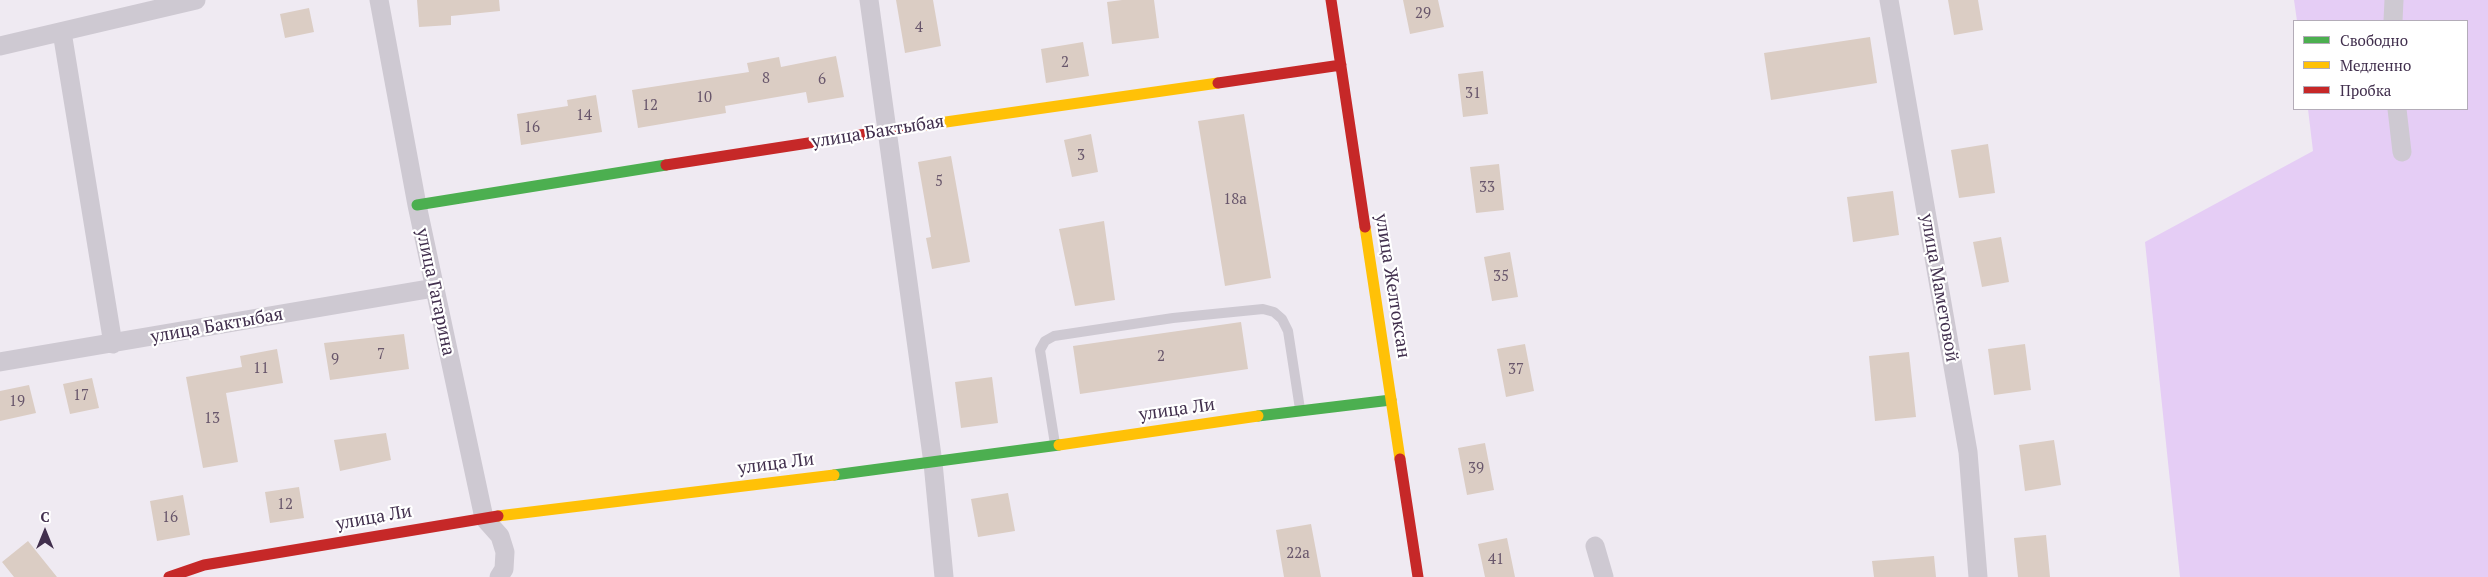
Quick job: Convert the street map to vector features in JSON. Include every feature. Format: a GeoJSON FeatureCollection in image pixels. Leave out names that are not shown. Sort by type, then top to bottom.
{"type":"FeatureCollection","features":[{"type":"Feature","properties":{"kind":"street"},"geometry":{"type":"LineString","coordinates":[[0,46],[196,0]]}},
{"type":"Feature","properties":{"kind":"street","name":"улица Гагарина"},"geometry":{"type":"LineString","coordinates":[[379,0],[417,205],[484,518],[500,536],[504,552],[504,569],[499,577]]}},
{"type":"Feature","properties":{"kind":"street"},"geometry":{"type":"LineString","coordinates":[[869,0],[933,463],[944,577]]}},
{"type":"Feature","properties":{"kind":"street","name":"улица Желтоксан"},"geometry":{"type":"LineString","coordinates":[[1331,0],[1418,577]]}},
{"type":"Feature","properties":{"kind":"street","name":"улица Маметовой"},"geometry":{"type":"LineString","coordinates":[[1889,0],[1968,452],[1978,577]]}},
{"type":"Feature","properties":{"kind":"street"},"geometry":{"type":"LineString","coordinates":[[2393,20],[2394,0]]}},
{"type":"Feature","properties":{"kind":"street"},"geometry":{"type":"LineString","coordinates":[[62,32],[113,344]]}},
{"type":"Feature","properties":{"kind":"street","name":"улица Бактыбая"},"geometry":{"type":"LineString","coordinates":[[417,205],[887,130],[1341,65]]}},
{"type":"Feature","properties":{"kind":"street"},"geometry":{"type":"LineString","coordinates":[[2397,110],[2402,152]]}},
{"type":"Feature","properties":{"kind":"street","name":"улица Бактыбая"},"geometry":{"type":"LineString","coordinates":[[0,362],[434,288]]}},
{"type":"Feature","properties":{"kind":"street","name":"улица Ли"},"geometry":{"type":"LineString","coordinates":[[169,577],[204,565],[484,518],[933,463],[1300,410],[1391,400]]}},
{"type":"Feature","properties":{"kind":"street"},"geometry":{"type":"LineString","coordinates":[[1595,546],[1604,577]]}},
{"type":"Feature","properties":{"kind":"lane"},"geometry":{"type":"LineString","coordinates":[[1055,445],[1040,350],[1045,341],[1054,336],[1153,321],[1264,309],[1274,312],[1282,319],[1288,331],[1300,410]]}},
{"type":"Feature","properties":{"kind":"shaded area"},"geometry":{"type":"Polygon","coordinates":[[[2294,0],[2488,0],[2488,577],[2180,577],[2145,242],[2313,151],[2308,110],[2468,110],[2468,20],[2297,20],[2294,0]]]}},
{"type":"Feature","properties":{"kind":"building"},"geometry":{"type":"Polygon","coordinates":[[[417,0],[499,0],[500,11],[451,16],[451,25],[419,27],[417,0]]]}},
{"type":"Feature","properties":{"kind":"building"},"geometry":{"type":"Polygon","coordinates":[[[896,0],[933,0],[941,46],[905,53],[896,0]]]}},
{"type":"Feature","properties":{"kind":"building"},"geometry":{"type":"Polygon","coordinates":[[[1154,0],[1159,38],[1112,44],[1107,2],[1154,0]]]}},
{"type":"Feature","properties":{"kind":"building"},"geometry":{"type":"Polygon","coordinates":[[[1403,0],[1438,0],[1444,27],[1410,34],[1403,0]]]}},
{"type":"Feature","properties":{"kind":"building"},"geometry":{"type":"Polygon","coordinates":[[[1948,0],[1978,0],[1983,30],[1954,35],[1948,0]]]}},
{"type":"Feature","properties":{"kind":"building"},"geometry":{"type":"Polygon","coordinates":[[[309,8],[314,32],[285,38],[280,14],[309,8]]]}},
{"type":"Feature","properties":{"kind":"building"},"geometry":{"type":"Polygon","coordinates":[[[1870,37],[1877,83],[1771,100],[1764,53],[1870,37]]]}},
{"type":"Feature","properties":{"kind":"building"},"geometry":{"type":"Polygon","coordinates":[[[1083,42],[1089,76],[1046,83],[1041,49],[1083,42]]]}},
{"type":"Feature","properties":{"kind":"building"},"geometry":{"type":"Polygon","coordinates":[[[836,56],[844,97],[808,103],[806,92],[725,106],[726,113],[638,128],[632,90],[749,72],[747,63],[779,57],[781,67],[836,56]]]}},
{"type":"Feature","properties":{"kind":"building"},"geometry":{"type":"Polygon","coordinates":[[[1483,71],[1488,114],[1463,117],[1458,74],[1483,71]]]}},
{"type":"Feature","properties":{"kind":"building"},"geometry":{"type":"Polygon","coordinates":[[[596,95],[602,132],[521,145],[517,114],[568,106],[567,100],[596,95]]]}},
{"type":"Feature","properties":{"kind":"building"},"geometry":{"type":"Polygon","coordinates":[[[1244,114],[1271,278],[1225,286],[1198,121],[1244,114]]]}},
{"type":"Feature","properties":{"kind":"building"},"geometry":{"type":"Polygon","coordinates":[[[1091,134],[1098,172],[1072,177],[1064,140],[1091,134]]]}},
{"type":"Feature","properties":{"kind":"building"},"geometry":{"type":"Polygon","coordinates":[[[1988,144],[1995,193],[1959,198],[1951,150],[1988,144]]]}},
{"type":"Feature","properties":{"kind":"building"},"geometry":{"type":"Polygon","coordinates":[[[951,156],[970,262],[932,269],[926,238],[931,237],[918,162],[951,156]]]}},
{"type":"Feature","properties":{"kind":"building"},"geometry":{"type":"Polygon","coordinates":[[[1499,164],[1504,210],[1476,213],[1470,167],[1499,164]]]}},
{"type":"Feature","properties":{"kind":"building"},"geometry":{"type":"Polygon","coordinates":[[[1893,191],[1899,235],[1853,242],[1847,197],[1893,191]]]}},
{"type":"Feature","properties":{"kind":"building"},"geometry":{"type":"Polygon","coordinates":[[[1104,221],[1115,300],[1075,306],[1059,229],[1104,221]]]}},
{"type":"Feature","properties":{"kind":"building"},"geometry":{"type":"Polygon","coordinates":[[[2001,237],[2009,282],[1982,287],[1973,242],[2001,237]]]}},
{"type":"Feature","properties":{"kind":"building"},"geometry":{"type":"Polygon","coordinates":[[[1510,252],[1518,297],[1492,301],[1484,257],[1510,252]]]}},
{"type":"Feature","properties":{"kind":"building"},"geometry":{"type":"Polygon","coordinates":[[[1241,322],[1248,369],[1080,394],[1073,346],[1241,322]]]}},
{"type":"Feature","properties":{"kind":"building"},"geometry":{"type":"Polygon","coordinates":[[[404,334],[409,369],[330,380],[324,343],[404,334]]]}},
{"type":"Feature","properties":{"kind":"building"},"geometry":{"type":"Polygon","coordinates":[[[1525,344],[1534,391],[1506,397],[1497,349],[1525,344]]]}},
{"type":"Feature","properties":{"kind":"building"},"geometry":{"type":"Polygon","coordinates":[[[2025,344],[2031,390],[1994,395],[1988,349],[2025,344]]]}},
{"type":"Feature","properties":{"kind":"building"},"geometry":{"type":"Polygon","coordinates":[[[277,349],[283,383],[226,393],[238,462],[203,468],[186,377],[242,367],[240,356],[277,349]]]}},
{"type":"Feature","properties":{"kind":"building"},"geometry":{"type":"Polygon","coordinates":[[[1909,352],[1916,417],[1875,421],[1869,356],[1909,352]]]}},
{"type":"Feature","properties":{"kind":"building"},"geometry":{"type":"Polygon","coordinates":[[[992,377],[998,423],[961,428],[955,382],[992,377]]]}},
{"type":"Feature","properties":{"kind":"building"},"geometry":{"type":"Polygon","coordinates":[[[92,378],[99,408],[70,414],[63,384],[92,378]]]}},
{"type":"Feature","properties":{"kind":"building"},"geometry":{"type":"Polygon","coordinates":[[[29,385],[36,413],[0,421],[0,391],[29,385]]]}},
{"type":"Feature","properties":{"kind":"building"},"geometry":{"type":"Polygon","coordinates":[[[386,433],[391,460],[340,471],[334,440],[386,433]]]}},
{"type":"Feature","properties":{"kind":"building"},"geometry":{"type":"Polygon","coordinates":[[[2054,440],[2061,485],[2025,491],[2019,445],[2054,440]]]}},
{"type":"Feature","properties":{"kind":"building"},"geometry":{"type":"Polygon","coordinates":[[[1485,443],[1494,490],[1467,495],[1458,448],[1485,443]]]}},
{"type":"Feature","properties":{"kind":"building"},"geometry":{"type":"Polygon","coordinates":[[[299,487],[304,518],[270,523],[265,492],[299,487]]]}},
{"type":"Feature","properties":{"kind":"building"},"geometry":{"type":"Polygon","coordinates":[[[1008,493],[1015,531],[978,537],[971,499],[1008,493]]]}},
{"type":"Feature","properties":{"kind":"building"},"geometry":{"type":"Polygon","coordinates":[[[183,495],[190,535],[157,541],[150,501],[183,495]]]}},
{"type":"Feature","properties":{"kind":"building"},"geometry":{"type":"Polygon","coordinates":[[[1311,524],[1321,577],[1284,577],[1276,530],[1311,524]]]}},
{"type":"Feature","properties":{"kind":"building"},"geometry":{"type":"Polygon","coordinates":[[[2046,535],[2050,577],[2018,577],[2014,538],[2046,535]]]}},
{"type":"Feature","properties":{"kind":"building"},"geometry":{"type":"Polygon","coordinates":[[[1507,538],[1515,577],[1485,577],[1478,544],[1507,538]]]}},
{"type":"Feature","properties":{"kind":"building"},"geometry":{"type":"Polygon","coordinates":[[[28,541],[57,577],[14,577],[2,562],[28,541]]]}},
{"type":"Feature","properties":{"kind":"building"},"geometry":{"type":"Polygon","coordinates":[[[1934,556],[1936,577],[1874,577],[1872,561],[1934,556]]]}},
{"type":"Feature","properties":{"kind":"traffic: fast"},"geometry":{"type":"LineString","coordinates":[[417,205],[666,165]]}},
{"type":"Feature","properties":{"kind":"traffic: fast"},"geometry":{"type":"LineString","coordinates":[[1258,416],[1391,400]]}},
{"type":"Feature","properties":{"kind":"traffic: fast"},"geometry":{"type":"LineString","coordinates":[[834,475],[1059,445]]}},
{"type":"Feature","properties":{"kind":"traffic: slow"},"geometry":{"type":"LineString","coordinates":[[925,125],[1218,83]]}},
{"type":"Feature","properties":{"kind":"traffic: slow"},"geometry":{"type":"LineString","coordinates":[[1365,227],[1400,459]]}},
{"type":"Feature","properties":{"kind":"traffic: slow"},"geometry":{"type":"LineString","coordinates":[[1059,445],[1258,416]]}},
{"type":"Feature","properties":{"kind":"traffic: slow"},"geometry":{"type":"LineString","coordinates":[[498,516],[834,475]]}},
{"type":"Feature","properties":{"kind":"traffic: jam"},"geometry":{"type":"LineString","coordinates":[[1331,0],[1365,227]]}},
{"type":"Feature","properties":{"kind":"traffic: jam"},"geometry":{"type":"LineString","coordinates":[[1218,83],[1341,65]]}},
{"type":"Feature","properties":{"kind":"traffic: jam"},"geometry":{"type":"LineString","coordinates":[[666,165],[925,125]]}},
{"type":"Feature","properties":{"kind":"traffic: jam"},"geometry":{"type":"LineString","coordinates":[[1400,459],[1418,577]]}},
{"type":"Feature","properties":{"kind":"traffic: jam"},"geometry":{"type":"LineString","coordinates":[[169,577],[204,565],[498,516]]}}]}
